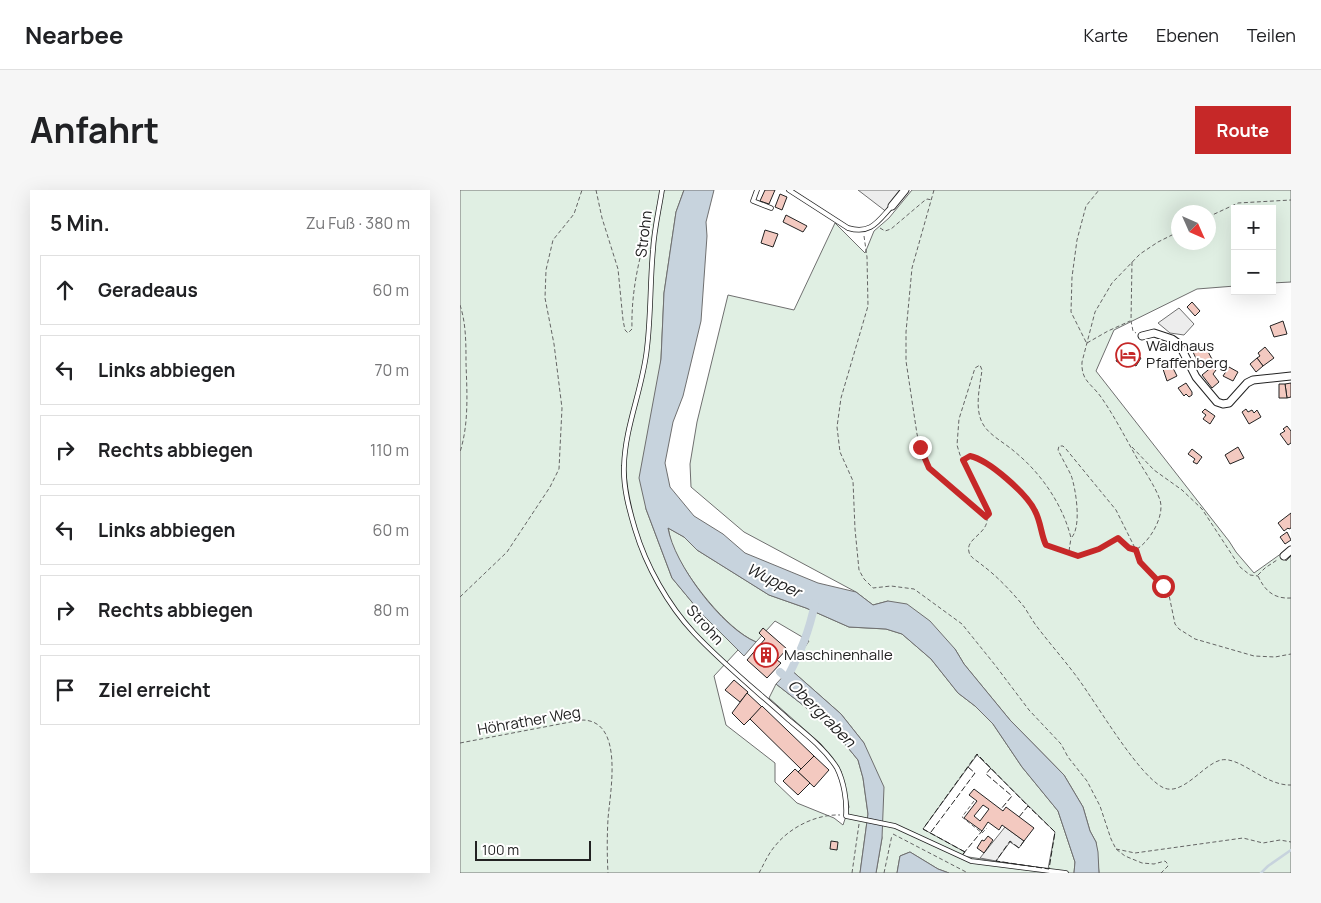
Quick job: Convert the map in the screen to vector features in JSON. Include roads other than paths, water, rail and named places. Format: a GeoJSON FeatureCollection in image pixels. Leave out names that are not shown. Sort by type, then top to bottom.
{"type":"FeatureCollection","features":[{"type":"Feature","properties":{"kind":"street"},"geometry":{"type":"LineString","coordinates":[[892,206],[905,190]]}},
{"type":"Feature","properties":{"kind":"street"},"geometry":{"type":"LineString","coordinates":[[1142,336],[1154,333],[1172,339],[1178,344],[1196,377],[1217,402],[1223,404],[1228,403],[1247,383],[1253,380],[1291,376]]}},
{"type":"Feature","properties":{"kind":"street"},"geometry":{"type":"LineString","coordinates":[[1284,556],[1291,550]]}},
{"type":"Feature","properties":{"kind":"lane","name":"Strohn"},"geometry":{"type":"LineString","coordinates":[[662,190],[653,244],[648,348],[624,457],[626,489],[635,530],[650,568],[689,627],[727,665],[810,738],[834,764],[842,783],[846,816],[895,826],[964,859],[1058,872]]}},
{"type":"Feature","properties":{"kind":"lane"},"geometry":{"type":"LineString","coordinates":[[757,190],[753,201],[771,208]]}},
{"type":"Feature","properties":{"kind":"lane"},"geometry":{"type":"LineString","coordinates":[[788,190],[848,228],[863,230],[874,225],[892,206]]}},
{"type":"Feature","properties":{"kind":"lane"},"geometry":{"type":"LineString","coordinates":[[1058,872],[1066,873]]}},
{"type":"Feature","properties":{"kind":"water","name":"Wupper"},"geometry":{"type":"Polygon","coordinates":[[[684,190],[714,190],[706,222],[707,236],[701,321],[683,396],[673,422],[665,463],[670,487],[694,516],[723,534],[745,553],[818,583],[856,592],[873,605],[888,601],[907,604],[930,621],[955,649],[964,664],[1010,720],[1064,775],[1083,807],[1090,831],[1096,842],[1099,873],[1074,873],[1075,862],[1058,811],[1022,767],[993,724],[975,706],[958,693],[931,659],[902,634],[886,629],[849,627],[806,608],[769,595],[697,550],[684,537],[668,528],[672,543],[680,559],[701,593],[729,623],[743,635],[756,642],[744,656],[701,613],[672,578],[646,509],[639,478],[661,359],[664,293],[676,212],[684,190]]]}},
{"type":"Feature","properties":{"kind":"water"},"geometry":{"type":"Polygon","coordinates":[[[790,669],[841,714],[864,743],[884,787],[882,838],[876,873],[860,873],[868,814],[863,778],[858,760],[831,727],[776,684],[790,669]]]}},
{"type":"Feature","properties":{"kind":"water"},"geometry":{"type":"Polygon","coordinates":[[[910,852],[938,869],[949,873],[897,873],[900,856],[910,852]]]}},
{"type":"Feature","properties":{"kind":"waterway"},"geometry":{"type":"LineString","coordinates":[[787,678],[804,641],[815,603]]}},
{"type":"Feature","properties":{"kind":"waterway","name":"Obergraben"},"geometry":{"type":"LineString","coordinates":[[780,672],[791,682]]}},
{"type":"Feature","properties":{"kind":"waterway"},"geometry":{"type":"LineString","coordinates":[[1261,873],[1291,850]]}},
{"type":"Feature","properties":{"kind":"place","name":"Waldhaus Pfaffenberg"},"geometry":{"type":"Point","coordinates":[1128,355]}},
{"type":"Feature","properties":{"kind":"place","name":"Maschinenhalle"},"geometry":{"type":"Point","coordinates":[766,655]}}]}
